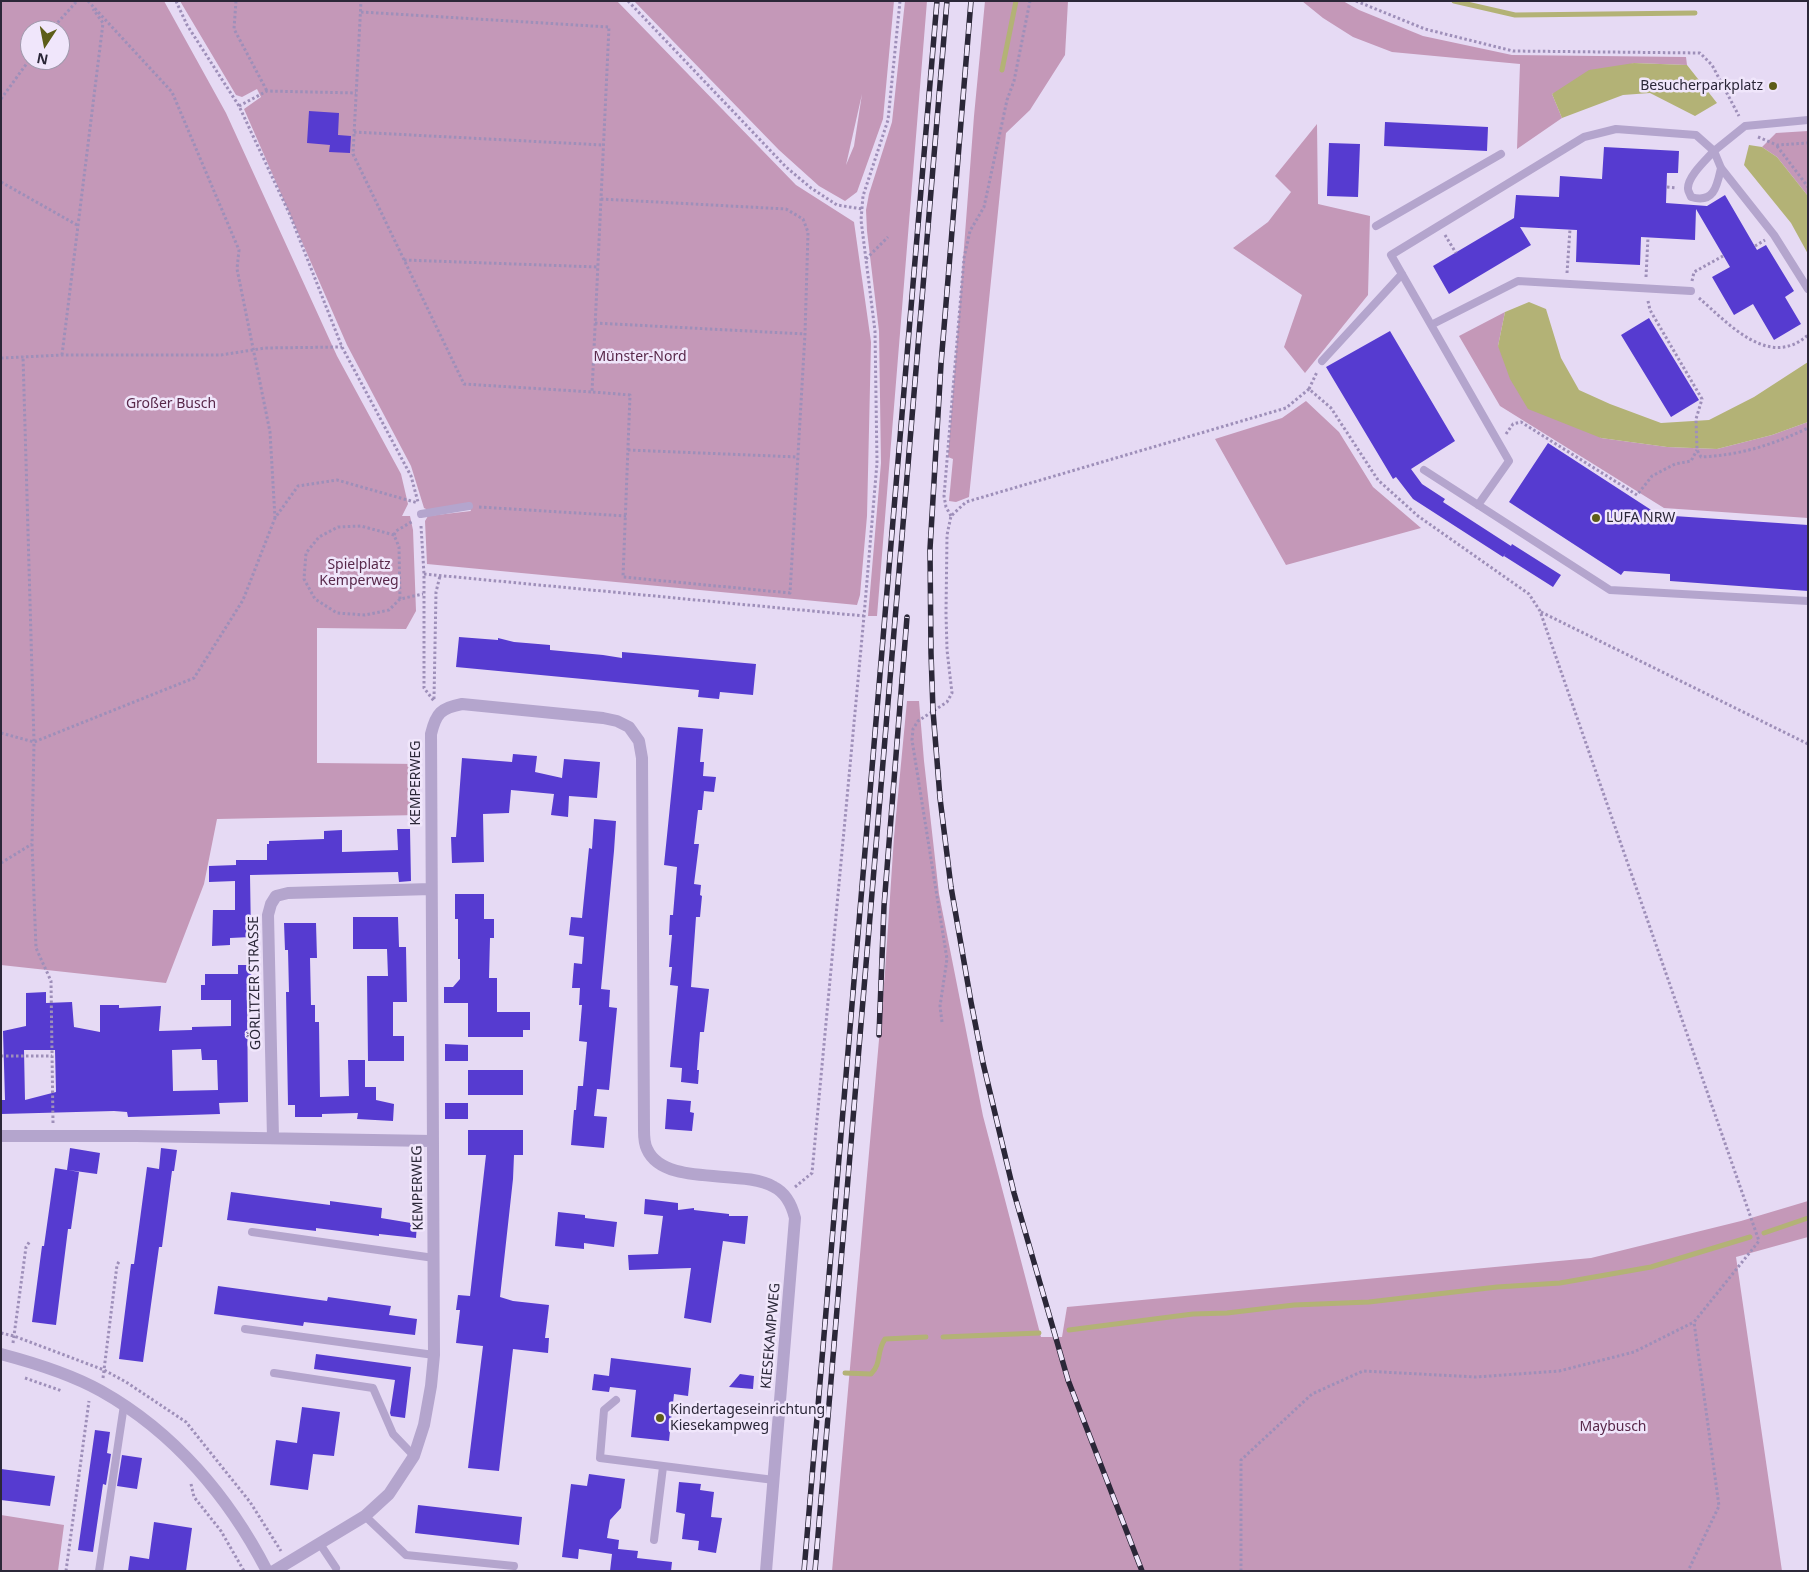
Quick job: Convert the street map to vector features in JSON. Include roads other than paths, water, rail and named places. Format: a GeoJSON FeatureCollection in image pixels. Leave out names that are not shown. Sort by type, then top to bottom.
{"type":"FeatureCollection","features":[{"type":"Feature","properties":{"kind":"street","name":"KEMPERWEG"},"geometry":{"type":"LineString","coordinates":[[274,1571],[365,1516],[389,1494],[414,1456],[424,1425],[434,1355],[432,734],[434,722],[440,712],[449,706],[462,704],[603,718],[629,727],[639,741],[642,758],[644,1120],[647,1149],[656,1161],[668,1169],[685,1173],[763,1182],[776,1187],[785,1196]]}},
{"type":"Feature","properties":{"kind":"street","name":"GÖRLITZER STRASSE"},"geometry":{"type":"LineString","coordinates":[[273,1138],[268,915],[271,904],[276,896],[288,893],[431,889]]}},
{"type":"Feature","properties":{"kind":"street"},"geometry":{"type":"LineString","coordinates":[[1,1136],[432,1141]]}},
{"type":"Feature","properties":{"kind":"street","name":"KIESEKAMPWEG"},"geometry":{"type":"LineString","coordinates":[[766,1571],[795,1218],[792,1206],[785,1196]]}},
{"type":"Feature","properties":{"kind":"street"},"geometry":{"type":"LineString","coordinates":[[6,1355],[44,1367],[96,1388],[124,1405],[160,1431],[206,1478],[238,1520],[267,1571]]}},
{"type":"Feature","properties":{"kind":"lane"},"geometry":{"type":"LineString","coordinates":[[1721,168],[1718,183],[1713,194],[1706,198],[1698,199],[1691,196],[1688,188],[1694,173],[1714,151],[1745,126],[1808,120]]}},
{"type":"Feature","properties":{"kind":"lane"},"geometry":{"type":"LineString","coordinates":[[1478,505],[1509,461],[1391,255],[1584,137],[1616,129],[1696,135],[1714,151],[1721,168],[1774,236],[1808,289]]}},
{"type":"Feature","properties":{"kind":"lane"},"geometry":{"type":"LineString","coordinates":[[1376,226],[1501,154]]}},
{"type":"Feature","properties":{"kind":"lane"},"geometry":{"type":"LineString","coordinates":[[1322,361],[1402,274]]}},
{"type":"Feature","properties":{"kind":"lane"},"geometry":{"type":"LineString","coordinates":[[1431,326],[1518,281],[1691,291]]}},
{"type":"Feature","properties":{"kind":"lane"},"geometry":{"type":"LineString","coordinates":[[1424,470],[1610,590],[1808,601]]}},
{"type":"Feature","properties":{"kind":"lane"},"geometry":{"type":"LineString","coordinates":[[421,514],[469,506]]}},
{"type":"Feature","properties":{"kind":"lane"},"geometry":{"type":"LineString","coordinates":[[252,1232],[434,1258]]}},
{"type":"Feature","properties":{"kind":"lane"},"geometry":{"type":"LineString","coordinates":[[245,1330],[434,1355]]}},
{"type":"Feature","properties":{"kind":"lane"},"geometry":{"type":"LineString","coordinates":[[274,1373],[373,1388],[393,1434],[414,1456]]}},
{"type":"Feature","properties":{"kind":"lane"},"geometry":{"type":"LineString","coordinates":[[616,1400],[604,1410],[600,1458],[774,1480]]}},
{"type":"Feature","properties":{"kind":"lane"},"geometry":{"type":"LineString","coordinates":[[99,1571],[124,1405]]}},
{"type":"Feature","properties":{"kind":"lane"},"geometry":{"type":"LineString","coordinates":[[654,1540],[663,1467]]}},
{"type":"Feature","properties":{"kind":"lane"},"geometry":{"type":"LineString","coordinates":[[365,1516],[406,1555],[514,1566]]}},
{"type":"Feature","properties":{"kind":"lane"},"geometry":{"type":"LineString","coordinates":[[320,1544],[336,1568]]}},
{"type":"Feature","properties":{"kind":"waterway"},"geometry":{"type":"LineString","coordinates":[[1002,70],[1016,1]]}},
{"type":"Feature","properties":{"kind":"waterway"},"geometry":{"type":"LineString","coordinates":[[1454,1],[1515,15],[1695,13]]}},
{"type":"Feature","properties":{"kind":"waterway"},"geometry":{"type":"LineString","coordinates":[[1764,1233],[1808,1218]]}},
{"type":"Feature","properties":{"kind":"waterway"},"geometry":{"type":"LineString","coordinates":[[1069,1330],[1193,1314],[1227,1313],[1294,1305],[1369,1302],[1497,1287],[1560,1283],[1651,1267],[1750,1237]]}},
{"type":"Feature","properties":{"kind":"waterway"},"geometry":{"type":"LineString","coordinates":[[943,1337],[1039,1333]]}},
{"type":"Feature","properties":{"kind":"waterway"},"geometry":{"type":"LineString","coordinates":[[845,1373],[871,1374],[877,1366],[885,1339],[926,1337]]}},
{"type":"Feature","properties":{"kind":"railway"},"geometry":{"type":"LineString","coordinates":[[804,1571],[937,1]]}},
{"type":"Feature","properties":{"kind":"railway"},"geometry":{"type":"LineString","coordinates":[[815,1571],[947,1]]}},
{"type":"Feature","properties":{"kind":"railway"},"geometry":{"type":"LineString","coordinates":[[971,1],[941,364],[930,549],[933,711],[940,798],[951,887],[971,1002],[983,1063],[1014,1193],[1068,1380],[1142,1571]]}},
{"type":"Feature","properties":{"kind":"railway"},"geometry":{"type":"LineString","coordinates":[[879,1035],[884,906],[907,617]]}},
{"type":"Feature","properties":{"kind":"place","name":"Besucherparkplatz"},"geometry":{"type":"Point","coordinates":[1773,86]}},
{"type":"Feature","properties":{"kind":"place","name":"LUFA NRW"},"geometry":{"type":"Point","coordinates":[1596,518]}},
{"type":"Feature","properties":{"kind":"place","name":"Kindertageseinrichtung Kiesekampweg"},"geometry":{"type":"Point","coordinates":[660,1418]}},
{"type":"Feature","properties":{"kind":"park label","name":"Münster-Nord"},"geometry":{"type":"Point","coordinates":[640,357]}},
{"type":"Feature","properties":{"kind":"park label","name":"Großer Busch"},"geometry":{"type":"Point","coordinates":[171,404]}},
{"type":"Feature","properties":{"kind":"park label","name":"Spielplatz Kemperweg"},"geometry":{"type":"Point","coordinates":[359,574]}},
{"type":"Feature","properties":{"kind":"park label","name":"Maybusch"},"geometry":{"type":"Point","coordinates":[1613,1427]}}]}
